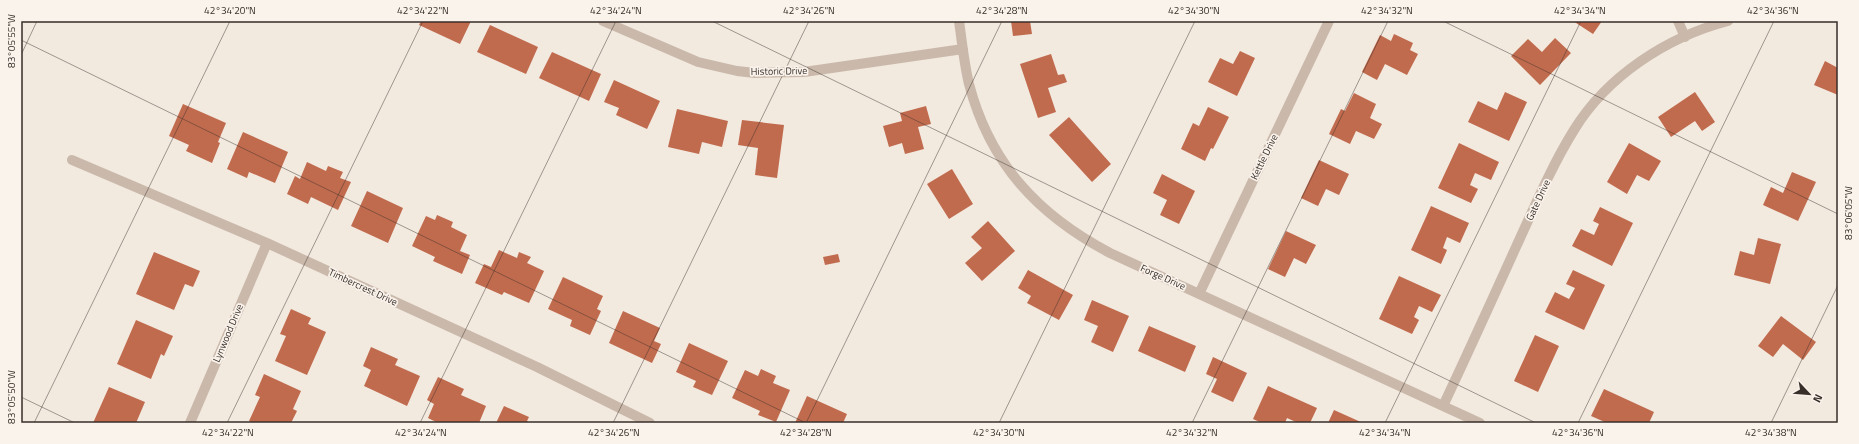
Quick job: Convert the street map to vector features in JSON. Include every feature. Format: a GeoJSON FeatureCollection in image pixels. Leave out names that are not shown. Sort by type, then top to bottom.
{"type":"FeatureCollection","features":[{"type":"Feature","properties":{"kind":"street","name":"Historic Drive"},"geometry":{"type":"LineString","coordinates":[[603,21],[698,62],[737,71],[755,73],[804,72],[963,49]]}},
{"type":"Feature","properties":{"kind":"street","name":"Forge Drive"},"geometry":{"type":"LineString","coordinates":[[959,21],[969,83],[977,108],[988,134],[1003,161],[1030,196],[1046,211],[1088,242],[1480,423]]}},
{"type":"Feature","properties":{"kind":"street","name":"Kettle Drive"},"geometry":{"type":"LineString","coordinates":[[1199,294],[1329,21]]}},
{"type":"Feature","properties":{"kind":"street"},"geometry":{"type":"LineString","coordinates":[[1678,21],[1685,36]]}},
{"type":"Feature","properties":{"kind":"street","name":"Gate Drive"},"geometry":{"type":"LineString","coordinates":[[1443,406],[1548,178],[1574,129],[1597,99],[1617,80],[1638,64],[1685,36],[1721,22]]}},
{"type":"Feature","properties":{"kind":"street","name":"Timbercrest Drive"},"geometry":{"type":"LineString","coordinates":[[72,160],[267,243],[537,367],[650,423]]}},
{"type":"Feature","properties":{"kind":"street","name":"Lynwood Drive"},"geometry":{"type":"LineString","coordinates":[[190,423],[267,243]]}},
{"type":"Feature","properties":{"kind":"building"},"geometry":{"type":"Polygon","coordinates":[[[421,21],[471,21],[460,44],[419,25],[421,21]]]}},
{"type":"Feature","properties":{"kind":"building"},"geometry":{"type":"Polygon","coordinates":[[[1011,21],[1030,21],[1032,34],[1013,36],[1011,21]]]}},
{"type":"Feature","properties":{"kind":"building"},"geometry":{"type":"Polygon","coordinates":[[[1573,21],[1602,21],[1593,34],[1573,21]]]}},
{"type":"Feature","properties":{"kind":"building"},"geometry":{"type":"Polygon","coordinates":[[[490,25],[538,47],[526,74],[477,52],[490,25]]]}},
{"type":"Feature","properties":{"kind":"building"},"geometry":{"type":"Polygon","coordinates":[[[1394,34],[1413,43],[1410,50],[1418,54],[1407,75],[1385,64],[1377,80],[1362,72],[1380,35],[1391,41],[1394,34]]]}},
{"type":"Feature","properties":{"kind":"building"},"geometry":{"type":"Polygon","coordinates":[[[1555,38],[1571,53],[1540,85],[1511,56],[1528,39],[1542,52],[1555,38]]]}},
{"type":"Feature","properties":{"kind":"building"},"geometry":{"type":"Polygon","coordinates":[[[1240,51],[1255,58],[1237,96],[1208,82],[1220,58],[1233,64],[1240,51]]]}},
{"type":"Feature","properties":{"kind":"building"},"geometry":{"type":"Polygon","coordinates":[[[552,52],[601,74],[589,101],[539,78],[552,52]]]}},
{"type":"Feature","properties":{"kind":"building"},"geometry":{"type":"Polygon","coordinates":[[[1051,54],[1058,75],[1064,74],[1067,82],[1048,88],[1056,112],[1038,118],[1020,64],[1051,54]]]}},
{"type":"Feature","properties":{"kind":"building"},"geometry":{"type":"Polygon","coordinates":[[[1825,61],[1838,68],[1838,95],[1814,85],[1825,61]]]}},
{"type":"Feature","properties":{"kind":"building"},"geometry":{"type":"Polygon","coordinates":[[[614,80],[660,101],[647,129],[616,115],[619,108],[604,102],[614,80]]]}},
{"type":"Feature","properties":{"kind":"building"},"geometry":{"type":"Polygon","coordinates":[[[1505,92],[1527,102],[1509,141],[1468,122],[1478,101],[1497,110],[1505,92]]]}},
{"type":"Feature","properties":{"kind":"building"},"geometry":{"type":"Polygon","coordinates":[[[1695,92],[1715,122],[1702,131],[1695,121],[1671,137],[1658,117],[1695,92]]]}},
{"type":"Feature","properties":{"kind":"building"},"geometry":{"type":"Polygon","coordinates":[[[1354,93],[1376,104],[1370,118],[1382,124],[1374,139],[1356,131],[1350,144],[1329,134],[1341,109],[1345,111],[1354,93]]]}},
{"type":"Feature","properties":{"kind":"building"},"geometry":{"type":"Polygon","coordinates":[[[183,104],[226,123],[218,142],[220,143],[212,163],[186,151],[189,145],[169,136],[183,104]]]}},
{"type":"Feature","properties":{"kind":"building"},"geometry":{"type":"Polygon","coordinates":[[[926,106],[931,124],[918,127],[924,149],[905,154],[902,143],[889,147],[883,126],[902,121],[900,113],[926,106]]]}},
{"type":"Feature","properties":{"kind":"building"},"geometry":{"type":"Polygon","coordinates":[[[1208,107],[1229,117],[1213,149],[1211,148],[1205,161],[1181,149],[1193,123],[1199,126],[1208,107]]]}},
{"type":"Feature","properties":{"kind":"building"},"geometry":{"type":"Polygon","coordinates":[[[677,109],[728,121],[722,147],[702,142],[699,154],[668,147],[677,109]]]}},
{"type":"Feature","properties":{"kind":"building"},"geometry":{"type":"Polygon","coordinates":[[[1069,117],[1111,164],[1092,182],[1049,135],[1069,117]]]}},
{"type":"Feature","properties":{"kind":"building"},"geometry":{"type":"Polygon","coordinates":[[[742,120],[784,125],[777,178],[755,175],[758,148],[738,145],[742,120]]]}},
{"type":"Feature","properties":{"kind":"building"},"geometry":{"type":"Polygon","coordinates":[[[243,132],[288,152],[275,183],[249,172],[247,178],[227,169],[243,132]]]}},
{"type":"Feature","properties":{"kind":"building"},"geometry":{"type":"Polygon","coordinates":[[[1459,143],[1499,162],[1491,180],[1475,173],[1470,185],[1478,189],[1471,203],[1438,188],[1459,143]]]}},
{"type":"Feature","properties":{"kind":"building"},"geometry":{"type":"Polygon","coordinates":[[[1629,143],[1661,161],[1649,181],[1637,175],[1627,194],[1607,182],[1629,143]]]}},
{"type":"Feature","properties":{"kind":"building"},"geometry":{"type":"Polygon","coordinates":[[[1319,160],[1349,174],[1339,195],[1326,189],[1318,206],[1301,198],[1319,160]]]}},
{"type":"Feature","properties":{"kind":"building"},"geometry":{"type":"Polygon","coordinates":[[[307,162],[326,171],[328,166],[343,172],[340,178],[351,182],[338,210],[311,197],[308,204],[287,194],[295,176],[300,179],[307,162]]]}},
{"type":"Feature","properties":{"kind":"building"},"geometry":{"type":"Polygon","coordinates":[[[952,169],[973,204],[949,219],[927,184],[952,169]]]}},
{"type":"Feature","properties":{"kind":"building"},"geometry":{"type":"Polygon","coordinates":[[[1792,172],[1816,182],[1798,221],[1763,205],[1771,187],[1783,193],[1792,172]]]}},
{"type":"Feature","properties":{"kind":"building"},"geometry":{"type":"Polygon","coordinates":[[[1162,174],[1195,191],[1179,224],[1160,215],[1167,200],[1153,193],[1162,174]]]}},
{"type":"Feature","properties":{"kind":"building"},"geometry":{"type":"Polygon","coordinates":[[[367,191],[403,208],[388,243],[351,226],[367,191]]]}},
{"type":"Feature","properties":{"kind":"building"},"geometry":{"type":"Polygon","coordinates":[[[1431,206],[1469,223],[1460,243],[1447,237],[1443,248],[1447,250],[1441,264],[1411,250],[1431,206]]]}},
{"type":"Feature","properties":{"kind":"building"},"geometry":{"type":"Polygon","coordinates":[[[1600,207],[1633,223],[1612,266],[1572,246],[1581,229],[1594,235],[1599,224],[1593,221],[1600,207]]]}},
{"type":"Feature","properties":{"kind":"building"},"geometry":{"type":"Polygon","coordinates":[[[437,215],[453,222],[451,227],[467,235],[460,251],[470,255],[462,274],[433,261],[435,257],[412,246],[426,216],[435,220],[437,215]]]}},
{"type":"Feature","properties":{"kind":"building"},"geometry":{"type":"Polygon","coordinates":[[[988,221],[1015,251],[982,281],[965,263],[982,248],[971,237],[988,221]]]}},
{"type":"Feature","properties":{"kind":"building"},"geometry":{"type":"Polygon","coordinates":[[[1286,231],[1316,245],[1306,264],[1294,258],[1285,277],[1268,269],[1286,231]]]}},
{"type":"Feature","properties":{"kind":"building"},"geometry":{"type":"Polygon","coordinates":[[[1758,238],[1781,244],[1770,284],[1734,275],[1740,251],[1754,255],[1758,238]]]}},
{"type":"Feature","properties":{"kind":"building"},"geometry":{"type":"Polygon","coordinates":[[[499,250],[517,258],[519,252],[531,257],[527,263],[544,271],[529,303],[504,292],[502,295],[475,283],[484,264],[491,267],[499,250]]]}},
{"type":"Feature","properties":{"kind":"building"},"geometry":{"type":"Polygon","coordinates":[[[154,252],[200,271],[193,287],[185,284],[174,310],[136,294],[154,252]]]}},
{"type":"Feature","properties":{"kind":"building"},"geometry":{"type":"Polygon","coordinates":[[[838,254],[840,262],[825,265],[823,257],[838,254]]]}},
{"type":"Feature","properties":{"kind":"building"},"geometry":{"type":"Polygon","coordinates":[[[1028,270],[1073,295],[1059,320],[1027,303],[1031,296],[1018,288],[1028,270]]]}},
{"type":"Feature","properties":{"kind":"building"},"geometry":{"type":"Polygon","coordinates":[[[1573,270],[1605,285],[1584,330],[1545,312],[1555,292],[1569,299],[1575,288],[1566,284],[1573,270]]]}},
{"type":"Feature","properties":{"kind":"building"},"geometry":{"type":"Polygon","coordinates":[[[1399,276],[1441,295],[1432,312],[1419,306],[1414,317],[1419,320],[1412,334],[1379,319],[1399,276]]]}},
{"type":"Feature","properties":{"kind":"building"},"geometry":{"type":"Polygon","coordinates":[[[563,277],[603,296],[597,309],[601,311],[590,335],[570,326],[572,320],[548,309],[563,277]]]}},
{"type":"Feature","properties":{"kind":"building"},"geometry":{"type":"Polygon","coordinates":[[[1092,300],[1129,316],[1113,352],[1091,342],[1098,326],[1084,320],[1092,300]]]}},
{"type":"Feature","properties":{"kind":"building"},"geometry":{"type":"Polygon","coordinates":[[[291,309],[311,318],[308,324],[326,332],[307,375],[275,361],[286,336],[280,334],[291,309]]]}},
{"type":"Feature","properties":{"kind":"building"},"geometry":{"type":"Polygon","coordinates":[[[623,311],[660,328],[654,341],[661,344],[652,363],[609,343],[623,311]]]}},
{"type":"Feature","properties":{"kind":"building"},"geometry":{"type":"Polygon","coordinates":[[[1781,316],[1816,342],[1803,360],[1783,344],[1773,357],[1758,346],[1781,316]]]}},
{"type":"Feature","properties":{"kind":"building"},"geometry":{"type":"Polygon","coordinates":[[[136,320],[173,336],[164,356],[161,354],[151,379],[117,364],[136,320]]]}},
{"type":"Feature","properties":{"kind":"building"},"geometry":{"type":"Polygon","coordinates":[[[1149,326],[1196,346],[1185,372],[1138,351],[1149,326]]]}},
{"type":"Feature","properties":{"kind":"building"},"geometry":{"type":"Polygon","coordinates":[[[1535,335],[1559,346],[1538,392],[1514,381],[1535,335]]]}},
{"type":"Feature","properties":{"kind":"building"},"geometry":{"type":"Polygon","coordinates":[[[689,343],[728,361],[712,395],[693,387],[696,381],[676,372],[689,343]]]}},
{"type":"Feature","properties":{"kind":"building"},"geometry":{"type":"Polygon","coordinates":[[[371,347],[398,359],[395,365],[420,376],[407,406],[364,386],[371,370],[363,366],[371,347]]]}},
{"type":"Feature","properties":{"kind":"building"},"geometry":{"type":"Polygon","coordinates":[[[1213,357],[1247,373],[1233,402],[1211,392],[1217,379],[1206,374],[1213,357]]]}},
{"type":"Feature","properties":{"kind":"building"},"geometry":{"type":"Polygon","coordinates":[[[761,369],[776,376],[773,383],[790,390],[776,422],[758,415],[760,411],[732,398],[745,370],[758,376],[761,369]]]}},
{"type":"Feature","properties":{"kind":"building"},"geometry":{"type":"Polygon","coordinates":[[[264,374],[301,391],[293,409],[297,411],[291,423],[253,423],[249,421],[260,397],[255,395],[264,374]]]}},
{"type":"Feature","properties":{"kind":"building"},"geometry":{"type":"Polygon","coordinates":[[[438,377],[464,389],[461,395],[486,406],[479,423],[438,423],[428,418],[434,404],[427,400],[438,377]]]}},
{"type":"Feature","properties":{"kind":"building"},"geometry":{"type":"Polygon","coordinates":[[[1268,386],[1317,408],[1310,423],[1298,423],[1287,418],[1285,423],[1262,423],[1253,419],[1268,386]]]}},
{"type":"Feature","properties":{"kind":"building"},"geometry":{"type":"Polygon","coordinates":[[[109,387],[145,402],[136,423],[93,423],[109,387]]]}},
{"type":"Feature","properties":{"kind":"building"},"geometry":{"type":"Polygon","coordinates":[[[1604,389],[1654,412],[1649,423],[1607,423],[1591,416],[1604,389]]]}},
{"type":"Feature","properties":{"kind":"building"},"geometry":{"type":"Polygon","coordinates":[[[807,396],[847,414],[843,423],[795,423],[807,396]]]}},
{"type":"Feature","properties":{"kind":"building"},"geometry":{"type":"Polygon","coordinates":[[[504,406],[529,417],[527,421],[530,423],[496,423],[504,406]]]}},
{"type":"Feature","properties":{"kind":"building"},"geometry":{"type":"Polygon","coordinates":[[[1334,410],[1363,423],[1328,423],[1334,410]]]}}]}
